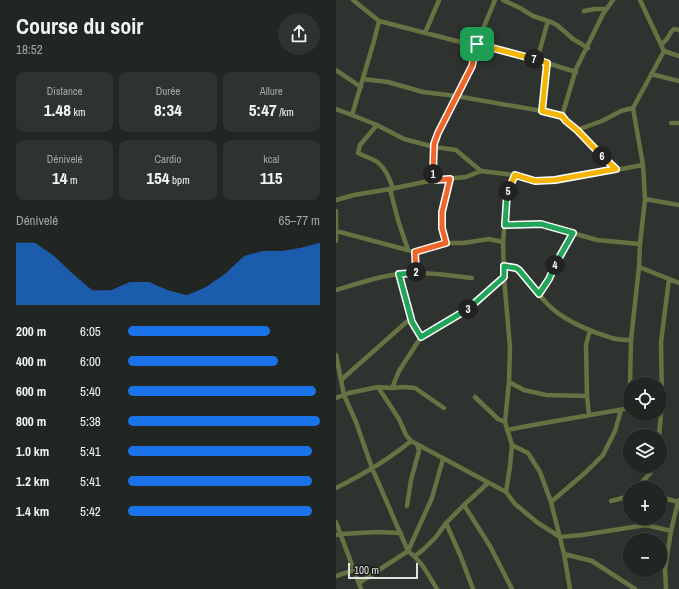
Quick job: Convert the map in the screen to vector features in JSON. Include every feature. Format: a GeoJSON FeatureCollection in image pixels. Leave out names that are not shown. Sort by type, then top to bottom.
{"type":"FeatureCollection","features":[{"type":"Feature","properties":{"kind":"street"},"geometry":{"type":"LineString","coordinates":[[353,0],[379,21],[425,34],[537,60],[576,72]]}},
{"type":"Feature","properties":{"kind":"street"},"geometry":{"type":"LineString","coordinates":[[425,34],[438,2],[432,0]]}},
{"type":"Feature","properties":{"kind":"street"},"geometry":{"type":"LineString","coordinates":[[434,180],[434,147],[438,133],[472,66],[476,45],[495,0]]}},
{"type":"Feature","properties":{"kind":"street"},"geometry":{"type":"LineString","coordinates":[[503,0],[533,16],[557,25],[573,39],[588,48]]}},
{"type":"Feature","properties":{"kind":"street"},"geometry":{"type":"LineString","coordinates":[[562,116],[576,72],[603,14],[612,0]]}},
{"type":"Feature","properties":{"kind":"street"},"geometry":{"type":"LineString","coordinates":[[640,0],[664,51],[679,56]]}},
{"type":"Feature","properties":{"kind":"street"},"geometry":{"type":"LineString","coordinates":[[584,11],[606,9]]}},
{"type":"Feature","properties":{"kind":"street"},"geometry":{"type":"LineString","coordinates":[[352,115],[379,21]]}},
{"type":"Feature","properties":{"kind":"street"},"geometry":{"type":"LineString","coordinates":[[537,60],[548,21]]}},
{"type":"Feature","properties":{"kind":"street"},"geometry":{"type":"LineString","coordinates":[[661,45],[674,29],[679,30]]}},
{"type":"Feature","properties":{"kind":"street"},"geometry":{"type":"LineString","coordinates":[[630,377],[631,340],[645,199],[642,165],[633,108],[664,51]]}},
{"type":"Feature","properties":{"kind":"street"},"geometry":{"type":"LineString","coordinates":[[542,111],[547,63]]}},
{"type":"Feature","properties":{"kind":"street"},"geometry":{"type":"LineString","coordinates":[[336,70],[361,87]]}},
{"type":"Feature","properties":{"kind":"street"},"geometry":{"type":"LineString","coordinates":[[651,74],[679,81]]}},
{"type":"Feature","properties":{"kind":"street"},"geometry":{"type":"LineString","coordinates":[[363,79],[388,82],[423,92],[456,96],[542,111],[562,116],[616,169]]}},
{"type":"Feature","properties":{"kind":"street"},"geometry":{"type":"LineString","coordinates":[[577,130],[602,121],[621,110],[633,108]]}},
{"type":"Feature","properties":{"kind":"street"},"geometry":{"type":"LineString","coordinates":[[336,109],[404,139],[434,147],[456,150],[482,171]]}},
{"type":"Feature","properties":{"kind":"street"},"geometry":{"type":"LineString","coordinates":[[671,123],[679,123]]}},
{"type":"Feature","properties":{"kind":"street"},"geometry":{"type":"LineString","coordinates":[[377,126],[360,145],[358,153],[377,162],[384,170],[390,181],[398,220],[408,250]]}},
{"type":"Feature","properties":{"kind":"street"},"geometry":{"type":"LineString","coordinates":[[336,200],[354,195],[434,180],[466,177],[482,171],[515,175],[535,181],[555,180],[642,165]]}},
{"type":"Feature","properties":{"kind":"street"},"geometry":{"type":"LineString","coordinates":[[506,492],[512,445],[505,422],[509,382],[510,348],[504,277],[504,242],[507,194],[515,175]]}},
{"type":"Feature","properties":{"kind":"street"},"geometry":{"type":"LineString","coordinates":[[446,243],[442,228],[442,212],[450,179]]}},
{"type":"Feature","properties":{"kind":"street"},"geometry":{"type":"LineString","coordinates":[[645,199],[679,205]]}},
{"type":"Feature","properties":{"kind":"street"},"geometry":{"type":"LineString","coordinates":[[336,211],[336,240]]}},
{"type":"Feature","properties":{"kind":"street"},"geometry":{"type":"LineString","coordinates":[[505,225],[541,224],[597,240],[640,244]]}},
{"type":"Feature","properties":{"kind":"street"},"geometry":{"type":"LineString","coordinates":[[336,231],[415,252],[446,243],[463,243],[489,239],[504,242]]}},
{"type":"Feature","properties":{"kind":"street"},"geometry":{"type":"LineString","coordinates":[[539,294],[549,279],[573,233]]}},
{"type":"Feature","properties":{"kind":"street"},"geometry":{"type":"LineString","coordinates":[[415,252],[416,273]]}},
{"type":"Feature","properties":{"kind":"street"},"geometry":{"type":"LineString","coordinates":[[504,266],[519,270],[554,310],[571,321],[590,330],[613,338],[631,340]]}},
{"type":"Feature","properties":{"kind":"street"},"geometry":{"type":"LineString","coordinates":[[639,267],[679,284]]}},
{"type":"Feature","properties":{"kind":"street"},"geometry":{"type":"LineString","coordinates":[[336,290],[366,281],[399,274],[416,273],[472,278]]}},
{"type":"Feature","properties":{"kind":"street"},"geometry":{"type":"LineString","coordinates":[[399,274],[412,322],[421,337]]}},
{"type":"Feature","properties":{"kind":"street"},"geometry":{"type":"LineString","coordinates":[[392,388],[399,371],[421,337],[467,310],[504,277]]}},
{"type":"Feature","properties":{"kind":"street"},"geometry":{"type":"LineString","coordinates":[[660,429],[662,403],[661,342],[669,279]]}},
{"type":"Feature","properties":{"kind":"street"},"geometry":{"type":"LineString","coordinates":[[341,380],[411,318]]}},
{"type":"Feature","properties":{"kind":"street"},"geometry":{"type":"LineString","coordinates":[[589,415],[586,345],[590,330]]}},
{"type":"Feature","properties":{"kind":"street"},"geometry":{"type":"LineString","coordinates":[[336,355],[344,395],[356,422],[372,468],[408,551],[422,564],[437,589]]}},
{"type":"Feature","properties":{"kind":"street"},"geometry":{"type":"LineString","coordinates":[[509,382],[524,390],[546,395],[587,396]]}},
{"type":"Feature","properties":{"kind":"street"},"geometry":{"type":"LineString","coordinates":[[378,387],[399,419],[406,435],[411,441],[506,492],[515,504],[538,523],[560,537],[646,525],[671,531]]}},
{"type":"Feature","properties":{"kind":"street"},"geometry":{"type":"LineString","coordinates":[[336,398],[378,387],[415,388],[444,408]]}},
{"type":"Feature","properties":{"kind":"street"},"geometry":{"type":"LineString","coordinates":[[475,397],[498,418],[505,422]]}},
{"type":"Feature","properties":{"kind":"street"},"geometry":{"type":"LineString","coordinates":[[507,430],[621,410],[615,431],[603,455],[586,472],[551,502]]}},
{"type":"Feature","properties":{"kind":"street"},"geometry":{"type":"LineString","coordinates":[[336,488],[349,482],[395,454],[411,441]]}},
{"type":"Feature","properties":{"kind":"street"},"geometry":{"type":"LineString","coordinates":[[406,506],[418,451],[417,444]]}},
{"type":"Feature","properties":{"kind":"street"},"geometry":{"type":"LineString","coordinates":[[512,445],[528,453],[540,472],[551,502],[560,537],[570,589]]}},
{"type":"Feature","properties":{"kind":"street"},"geometry":{"type":"LineString","coordinates":[[359,583],[408,551],[432,498],[443,459]]}},
{"type":"Feature","properties":{"kind":"street"},"geometry":{"type":"LineString","coordinates":[[643,481],[650,473]]}},
{"type":"Feature","properties":{"kind":"street"},"geometry":{"type":"LineString","coordinates":[[415,556],[436,537],[446,523],[464,505],[488,483]]}},
{"type":"Feature","properties":{"kind":"street"},"geometry":{"type":"LineString","coordinates":[[611,501],[623,498]]}},
{"type":"Feature","properties":{"kind":"street"},"geometry":{"type":"LineString","coordinates":[[666,589],[665,569],[671,531],[679,501],[667,498]]}},
{"type":"Feature","properties":{"kind":"street"},"geometry":{"type":"LineString","coordinates":[[464,505],[490,546],[512,589]]}},
{"type":"Feature","properties":{"kind":"street"},"geometry":{"type":"LineString","coordinates":[[336,522],[338,534],[361,589]]}},
{"type":"Feature","properties":{"kind":"street"},"geometry":{"type":"LineString","coordinates":[[446,523],[473,589]]}},
{"type":"Feature","properties":{"kind":"street"},"geometry":{"type":"LineString","coordinates":[[338,534],[377,532],[401,534]]}},
{"type":"Feature","properties":{"kind":"street"},"geometry":{"type":"LineString","coordinates":[[564,554],[592,561],[635,589]]}},
{"type":"Feature","properties":{"kind":"street"},"geometry":{"type":"LineString","coordinates":[[336,576],[354,570]]}},
{"type":"Feature","properties":{"kind":"route"},"geometry":{"type":"LineString","coordinates":[[477,44],[547,63],[542,111],[562,116],[616,169],[555,180],[535,181],[515,175],[507,194],[505,225],[541,224],[573,233],[549,279],[539,294],[519,270],[504,266],[504,277],[491,290],[467,310],[421,337],[412,322],[399,274],[416,273],[415,252],[446,243],[442,228],[442,212],[450,179],[434,180],[433,149],[438,133],[472,66],[477,44]]}}]}
